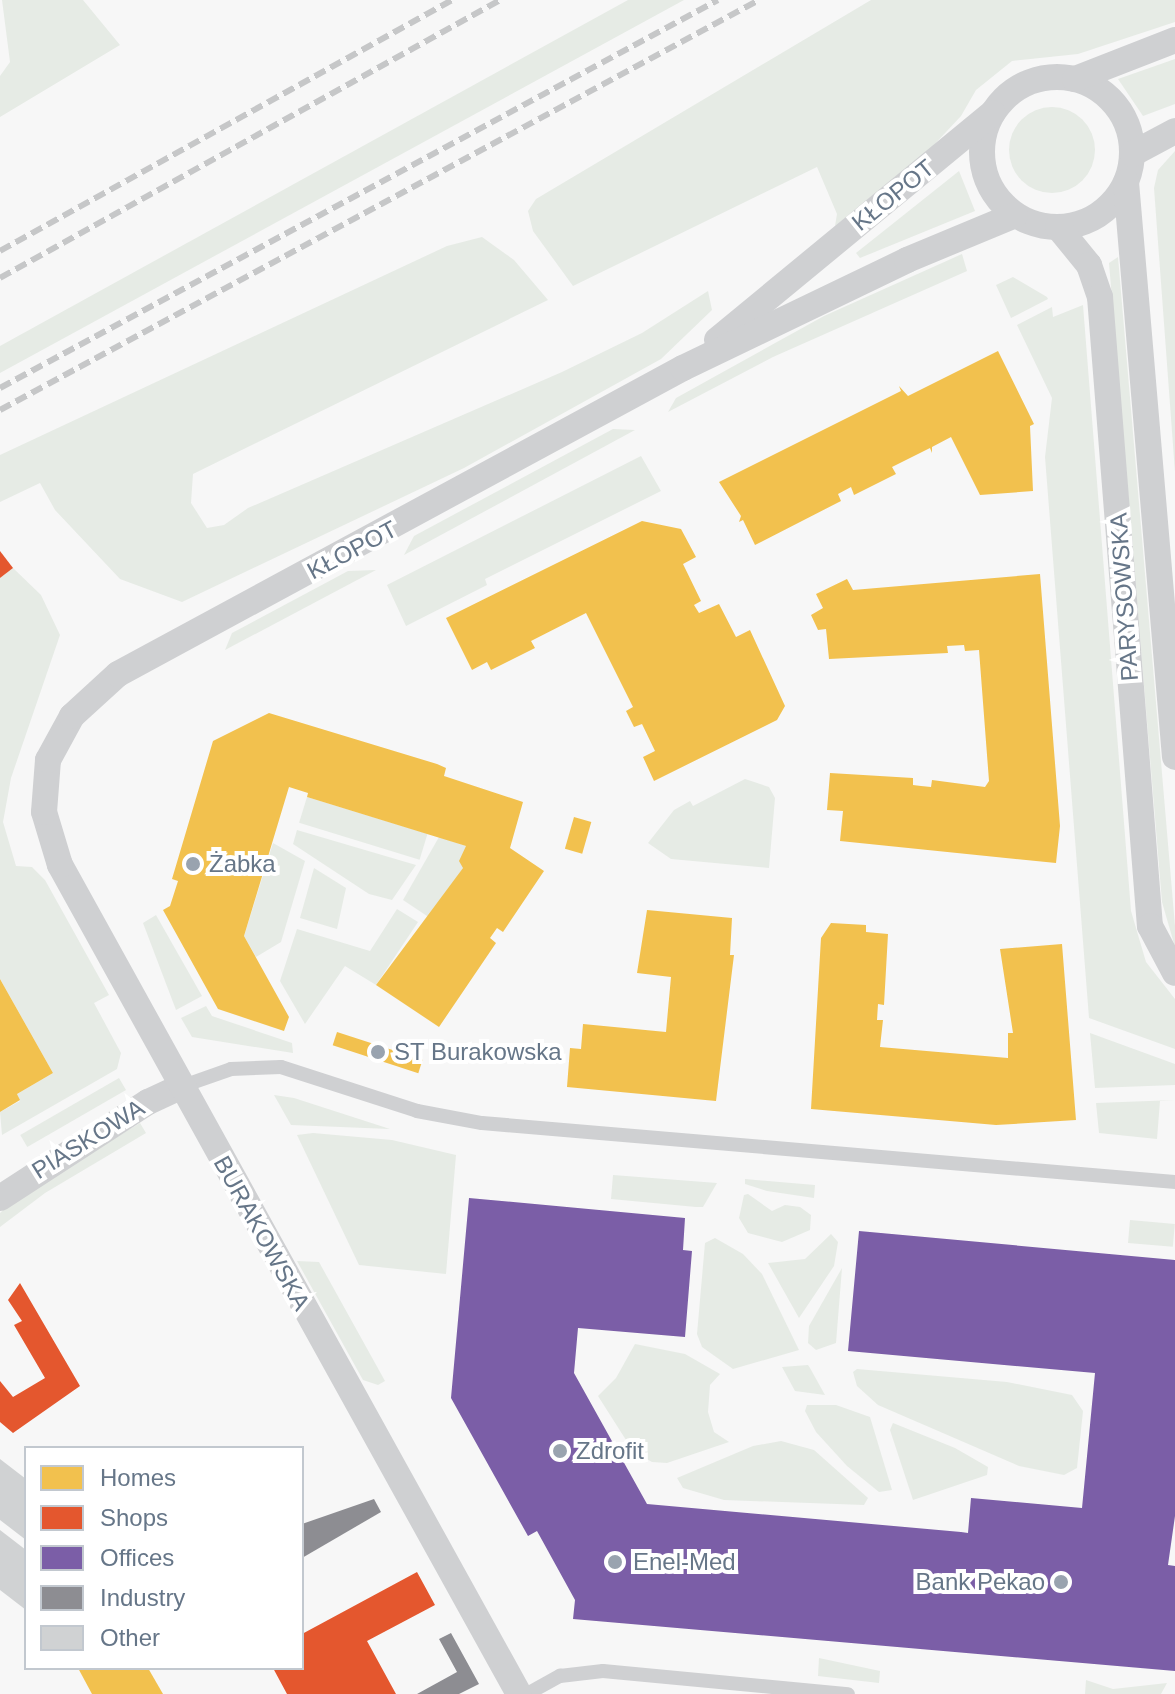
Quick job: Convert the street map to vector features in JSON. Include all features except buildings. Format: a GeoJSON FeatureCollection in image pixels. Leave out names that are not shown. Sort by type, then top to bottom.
{"type":"FeatureCollection","features":[{"type":"Feature","properties":{"kind":"street"},"geometry":{"type":"LineString","coordinates":[[1075,79],[1098,89],[1117,106],[1128,129],[1132,154],[1126,182],[1098,215],[1058,227],[1015,215],[990,186],[982,162],[983,137],[992,113],[1028,83],[1075,79],[1175,40]]}},
{"type":"Feature","properties":{"kind":"street","name":"KŁOPOT"},"geometry":{"type":"LineString","coordinates":[[683,368],[992,113]]}},
{"type":"Feature","properties":{"kind":"street"},"geometry":{"type":"LineString","coordinates":[[1132,154],[1175,131]]}},
{"type":"Feature","properties":{"kind":"street","name":"PARYSOWSKA"},"geometry":{"type":"LineString","coordinates":[[1126,182],[1175,757]]}},
{"type":"Feature","properties":{"kind":"street","name":"KŁOPOT"},"geometry":{"type":"LineString","coordinates":[[48,760],[72,716],[118,674],[683,368],[907,260],[1015,215]]}},
{"type":"Feature","properties":{"kind":"street","name":"PARYSOWSKA"},"geometry":{"type":"LineString","coordinates":[[1058,227],[1089,265],[1100,297],[1150,926],[1175,973]]}},
{"type":"Feature","properties":{"kind":"street","name":"BURAKOWSKA"},"geometry":{"type":"LineString","coordinates":[[48,760],[44,812],[60,865],[180,1087],[519,1694]]}},
{"type":"Feature","properties":{"kind":"street","name":"PIASKOWA"},"geometry":{"type":"LineString","coordinates":[[5,1183],[180,1087]]}},
{"type":"Feature","properties":{"kind":"lane"},"geometry":{"type":"LineString","coordinates":[[180,1087],[231,1069],[281,1067],[417,1111],[470,1122],[1175,1182]]}},
{"type":"Feature","properties":{"kind":"lane"},"geometry":{"type":"LineString","coordinates":[[527,1694],[560,1676],[603,1671],[848,1694]]}},
{"type":"Feature","properties":{"kind":"shaded area"},"geometry":{"type":"Polygon","coordinates":[[[2,0],[83,0],[120,45],[0,117],[0,76],[10,62],[2,0]]]}},
{"type":"Feature","properties":{"kind":"shaded area"},"geometry":{"type":"Polygon","coordinates":[[[628,0],[684,0],[0,373],[0,346],[628,0]]]}},
{"type":"Feature","properties":{"kind":"shaded area"},"geometry":{"type":"Polygon","coordinates":[[[871,0],[1175,0],[1175,22],[1078,54],[1012,61],[976,90],[961,116],[932,147],[835,226],[837,214],[817,167],[573,286],[533,231],[528,211],[536,199],[871,0]]]}},
{"type":"Feature","properties":{"kind":"shaded area"},"geometry":{"type":"Polygon","coordinates":[[[1175,59],[1175,104],[1143,116],[1118,79],[1175,59]]]}},
{"type":"Feature","properties":{"kind":"shaded area"},"geometry":{"type":"Polygon","coordinates":[[[1052,107],[1076,114],[1088,126],[1095,150],[1088,174],[1076,186],[1052,193],[1028,186],[1016,174],[1009,150],[1016,126],[1028,114],[1052,107]]]}},
{"type":"Feature","properties":{"kind":"shaded area"},"geometry":{"type":"Polygon","coordinates":[[[1175,151],[1175,472],[1154,188],[1158,170],[1175,151]]]}},
{"type":"Feature","properties":{"kind":"shaded area"},"geometry":{"type":"Polygon","coordinates":[[[959,171],[975,211],[860,258],[856,253],[959,171]]]}},
{"type":"Feature","properties":{"kind":"shaded area"},"geometry":{"type":"Polygon","coordinates":[[[482,237],[514,260],[548,300],[193,474],[191,503],[207,528],[224,525],[248,508],[562,372],[642,333],[708,291],[712,310],[661,359],[464,468],[182,602],[120,579],[55,510],[40,483],[0,502],[0,455],[447,246],[482,237]]]}},
{"type":"Feature","properties":{"kind":"shaded area"},"geometry":{"type":"Polygon","coordinates":[[[962,254],[967,271],[773,357],[668,412],[676,398],[824,316],[962,254]]]}},
{"type":"Feature","properties":{"kind":"shaded area"},"geometry":{"type":"Polygon","coordinates":[[[1118,257],[1175,947],[1162,902],[1109,263],[1118,257]]]}},
{"type":"Feature","properties":{"kind":"shaded area"},"geometry":{"type":"Polygon","coordinates":[[[1013,277],[1048,299],[1011,318],[996,285],[1013,277]]]}},
{"type":"Feature","properties":{"kind":"shaded area"},"geometry":{"type":"Polygon","coordinates":[[[1083,305],[1131,911],[1146,962],[1175,999],[1175,1049],[1089,1018],[1045,457],[1052,398],[1017,325],[1052,307],[1053,317],[1083,305]]]}},
{"type":"Feature","properties":{"kind":"shaded area"},"geometry":{"type":"Polygon","coordinates":[[[613,429],[635,430],[404,555],[414,536],[613,429]]]}},
{"type":"Feature","properties":{"kind":"shaded area"},"geometry":{"type":"Polygon","coordinates":[[[641,456],[661,491],[485,579],[487,585],[406,626],[387,585],[641,456]]]}},
{"type":"Feature","properties":{"kind":"shaded area"},"geometry":{"type":"Polygon","coordinates":[[[13,568],[41,595],[60,635],[11,778],[3,822],[16,866],[32,867],[45,880],[109,995],[94,1003],[121,1053],[117,1069],[2,1135],[0,1112],[20,1101],[17,1094],[53,1073],[0,979],[0,578],[13,568]]]}},
{"type":"Feature","properties":{"kind":"shaded area"},"geometry":{"type":"Polygon","coordinates":[[[376,570],[225,650],[232,633],[348,571],[376,570]]]}},
{"type":"Feature","properties":{"kind":"shaded area"},"geometry":{"type":"Polygon","coordinates":[[[745,779],[769,787],[775,798],[769,868],[671,859],[648,843],[674,810],[690,801],[693,806],[745,779]]]}},
{"type":"Feature","properties":{"kind":"shaded area"},"geometry":{"type":"Polygon","coordinates":[[[307,797],[427,834],[420,860],[299,823],[307,797]]]}},
{"type":"Feature","properties":{"kind":"shaded area"},"geometry":{"type":"Polygon","coordinates":[[[297,830],[416,865],[392,900],[369,894],[293,844],[297,830]]]}},
{"type":"Feature","properties":{"kind":"shaded area"},"geometry":{"type":"Polygon","coordinates":[[[439,837],[466,846],[463,868],[430,918],[403,900],[439,837]]]}},
{"type":"Feature","properties":{"kind":"shaded area"},"geometry":{"type":"Polygon","coordinates":[[[273,843],[305,861],[281,942],[256,957],[244,936],[273,843]]]}},
{"type":"Feature","properties":{"kind":"shaded area"},"geometry":{"type":"Polygon","coordinates":[[[314,868],[346,888],[337,929],[300,918],[314,868]]]}},
{"type":"Feature","properties":{"kind":"shaded area"},"geometry":{"type":"Polygon","coordinates":[[[397,909],[418,922],[376,985],[345,966],[305,1024],[280,981],[297,929],[370,951],[397,909]]]}},
{"type":"Feature","properties":{"kind":"shaded area"},"geometry":{"type":"Polygon","coordinates":[[[156,915],[202,996],[176,1010],[143,923],[156,915]]]}},
{"type":"Feature","properties":{"kind":"shaded area"},"geometry":{"type":"Polygon","coordinates":[[[206,1006],[212,1016],[292,1043],[293,1053],[192,1037],[181,1018],[206,1006]]]}},
{"type":"Feature","properties":{"kind":"shaded area"},"geometry":{"type":"Polygon","coordinates":[[[1090,1033],[1175,1064],[1175,1085],[1095,1088],[1090,1033]]]}},
{"type":"Feature","properties":{"kind":"shaded area"},"geometry":{"type":"Polygon","coordinates":[[[119,1078],[126,1090],[27,1147],[20,1135],[119,1078]]]}},
{"type":"Feature","properties":{"kind":"shaded area"},"geometry":{"type":"Polygon","coordinates":[[[274,1095],[294,1098],[390,1129],[291,1125],[274,1095]]]}},
{"type":"Feature","properties":{"kind":"shaded area"},"geometry":{"type":"Polygon","coordinates":[[[1175,1100],[1160,1101],[1157,1139],[1099,1133],[1096,1103],[1175,1100]]]}},
{"type":"Feature","properties":{"kind":"shaded area"},"geometry":{"type":"Polygon","coordinates":[[[140,1123],[146,1133],[45,1193],[0,1227],[0,1213],[14,1199],[140,1123]]]}},
{"type":"Feature","properties":{"kind":"shaded area"},"geometry":{"type":"Polygon","coordinates":[[[313,1133],[392,1140],[456,1155],[446,1274],[359,1265],[297,1135],[313,1133]]]}},
{"type":"Feature","properties":{"kind":"shaded area"},"geometry":{"type":"Polygon","coordinates":[[[613,1175],[717,1183],[703,1207],[696,1207],[611,1199],[613,1175]]]}},
{"type":"Feature","properties":{"kind":"shaded area"},"geometry":{"type":"Polygon","coordinates":[[[745,1179],[815,1185],[814,1198],[767,1191],[745,1184],[745,1179]]]}},
{"type":"Feature","properties":{"kind":"shaded area"},"geometry":{"type":"Polygon","coordinates":[[[748,1194],[772,1211],[785,1205],[800,1207],[811,1215],[810,1230],[782,1242],[748,1233],[739,1218],[744,1195],[748,1194]]]}},
{"type":"Feature","properties":{"kind":"shaded area"},"geometry":{"type":"Polygon","coordinates":[[[1130,1220],[1175,1224],[1173,1247],[1128,1243],[1130,1220]]]}},
{"type":"Feature","properties":{"kind":"shaded area"},"geometry":{"type":"Polygon","coordinates":[[[831,1234],[838,1242],[834,1266],[799,1318],[768,1263],[805,1259],[831,1234]]]}},
{"type":"Feature","properties":{"kind":"shaded area"},"geometry":{"type":"Polygon","coordinates":[[[715,1238],[743,1254],[762,1274],[799,1350],[733,1369],[702,1347],[697,1334],[705,1243],[715,1238]]]}},
{"type":"Feature","properties":{"kind":"shaded area"},"geometry":{"type":"Polygon","coordinates":[[[297,1261],[319,1262],[385,1381],[378,1385],[363,1380],[297,1261]]]}},
{"type":"Feature","properties":{"kind":"shaded area"},"geometry":{"type":"Polygon","coordinates":[[[842,1268],[836,1343],[816,1350],[808,1343],[809,1326],[842,1268]]]}},
{"type":"Feature","properties":{"kind":"shaded area"},"geometry":{"type":"Polygon","coordinates":[[[635,1344],[685,1354],[720,1374],[710,1385],[708,1412],[714,1432],[729,1442],[667,1463],[652,1462],[633,1451],[598,1396],[616,1378],[635,1344]]]}},
{"type":"Feature","properties":{"kind":"shaded area"},"geometry":{"type":"Polygon","coordinates":[[[808,1365],[825,1395],[795,1391],[782,1367],[808,1365]]]}},
{"type":"Feature","properties":{"kind":"shaded area"},"geometry":{"type":"Polygon","coordinates":[[[857,1369],[1007,1382],[1072,1395],[1083,1411],[1077,1468],[1064,1475],[1019,1466],[878,1405],[857,1386],[853,1372],[857,1369]]]}},
{"type":"Feature","properties":{"kind":"shaded area"},"geometry":{"type":"Polygon","coordinates":[[[807,1405],[836,1405],[870,1417],[892,1490],[879,1492],[847,1466],[816,1432],[805,1411],[807,1405]]]}},
{"type":"Feature","properties":{"kind":"shaded area"},"geometry":{"type":"Polygon","coordinates":[[[893,1423],[955,1448],[988,1467],[987,1475],[913,1500],[890,1430],[893,1423]]]}},
{"type":"Feature","properties":{"kind":"shaded area"},"geometry":{"type":"Polygon","coordinates":[[[781,1441],[814,1450],[868,1498],[864,1505],[724,1500],[683,1488],[677,1478],[753,1446],[781,1441]]]}},
{"type":"Feature","properties":{"kind":"shaded area"},"geometry":{"type":"Polygon","coordinates":[[[819,1658],[880,1671],[879,1683],[818,1676],[819,1658]]]}},
{"type":"Feature","properties":{"kind":"shaded area"},"geometry":{"type":"Polygon","coordinates":[[[1086,1680],[1113,1689],[1167,1683],[1161,1694],[1085,1694],[1086,1680]]]}},
{"type":"Feature","properties":{"kind":"railway"},"geometry":{"type":"LineString","coordinates":[[0,251],[452,0]]}},
{"type":"Feature","properties":{"kind":"railway"},"geometry":{"type":"LineString","coordinates":[[0,278],[500,0]]}},
{"type":"Feature","properties":{"kind":"railway"},"geometry":{"type":"LineString","coordinates":[[0,388],[718,0]]}},
{"type":"Feature","properties":{"kind":"railway"},"geometry":{"type":"LineString","coordinates":[[0,410],[759,0]]}},
{"type":"Feature","properties":{"kind":"place","name":"Żabka"},"geometry":{"type":"Point","coordinates":[193,864]}},
{"type":"Feature","properties":{"kind":"place","name":"ST Burakowska"},"geometry":{"type":"Point","coordinates":[378,1052]}},
{"type":"Feature","properties":{"kind":"place","name":"Zdrofit"},"geometry":{"type":"Point","coordinates":[560,1451]}},
{"type":"Feature","properties":{"kind":"place","name":"Enel-Med"},"geometry":{"type":"Point","coordinates":[615,1562]}},
{"type":"Feature","properties":{"kind":"place","name":"Bank Pekao"},"geometry":{"type":"Point","coordinates":[1061,1582]}}]}
